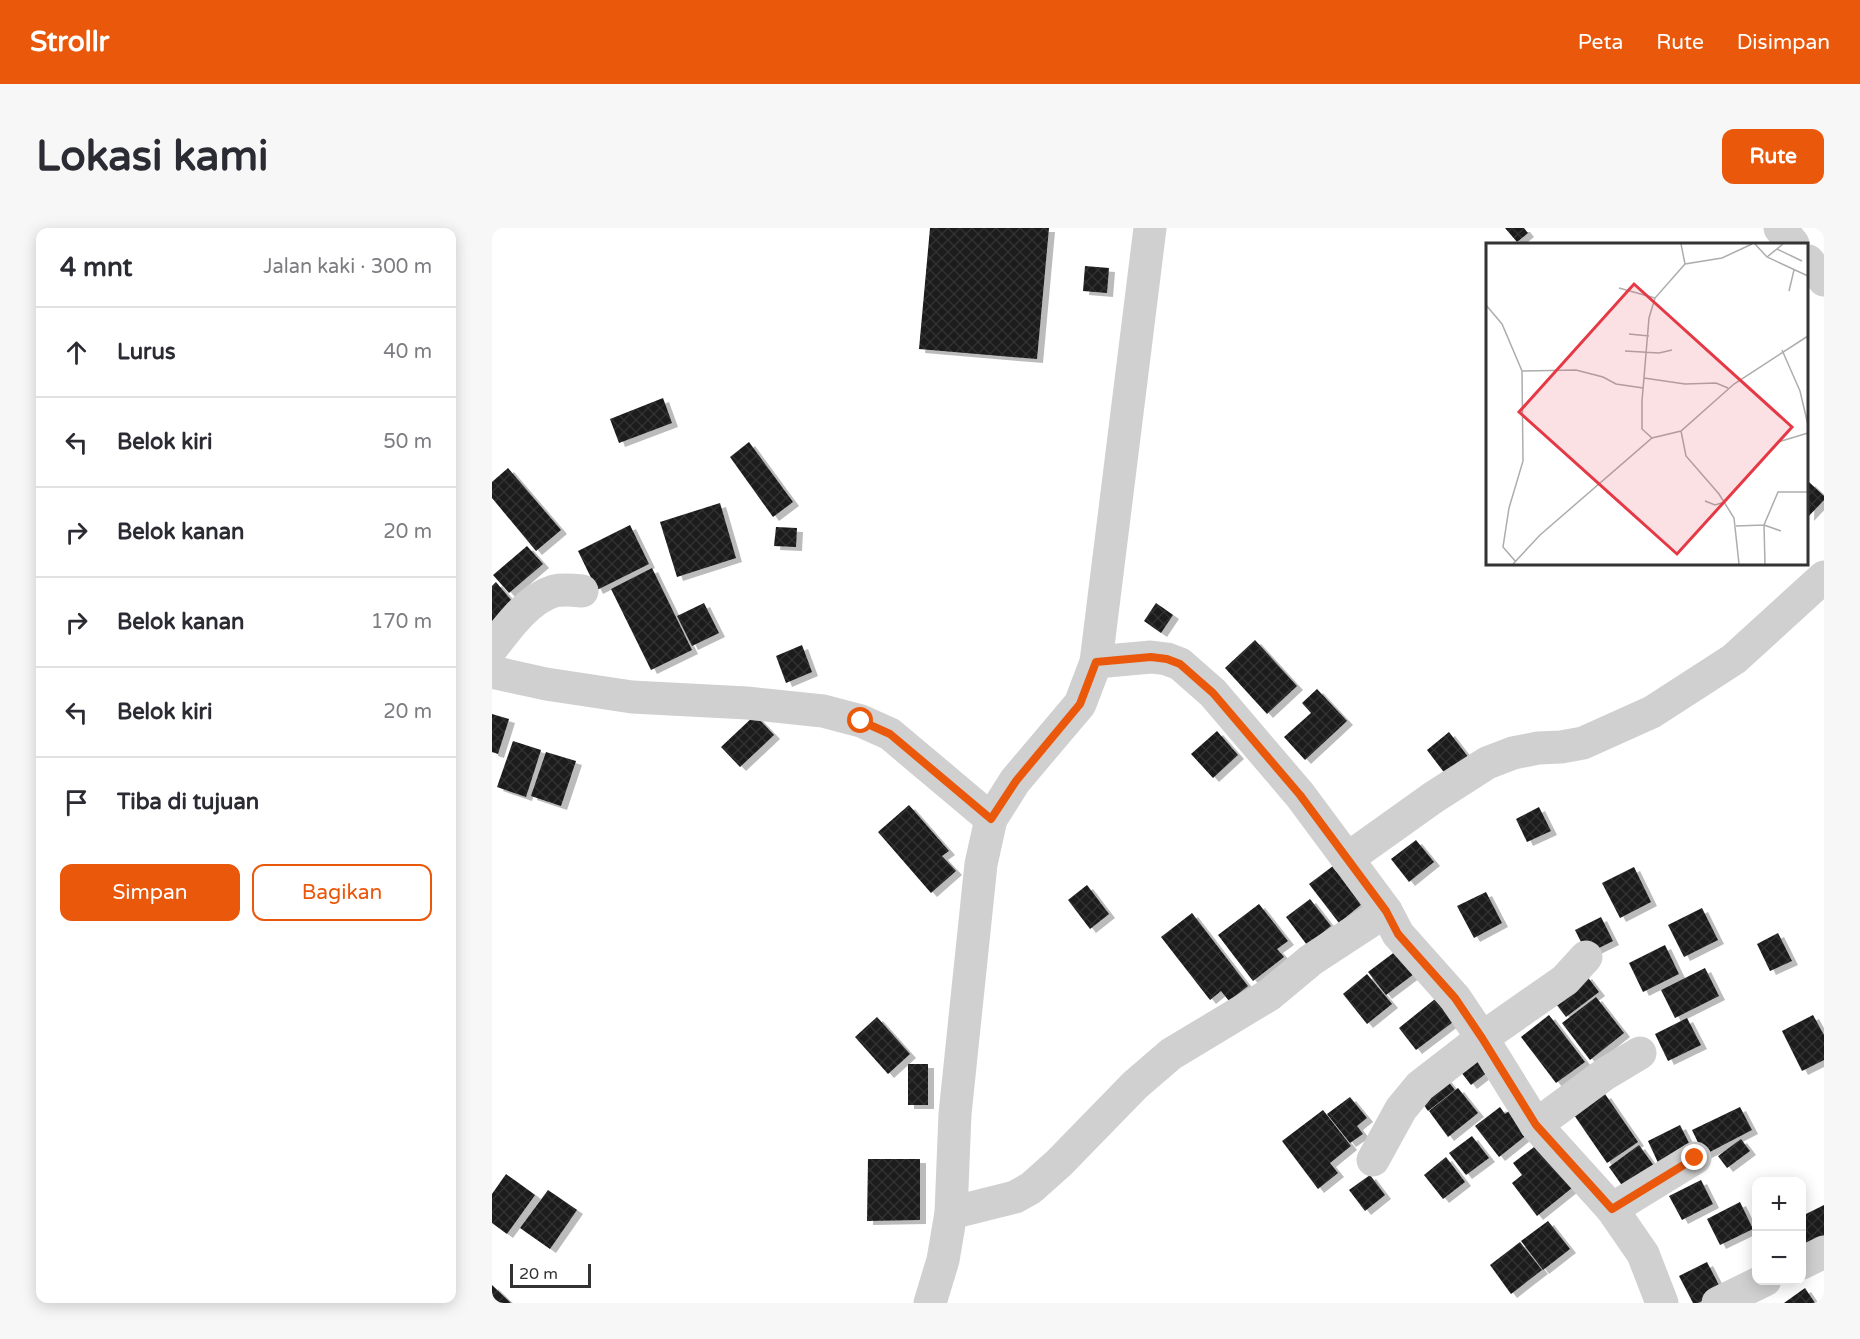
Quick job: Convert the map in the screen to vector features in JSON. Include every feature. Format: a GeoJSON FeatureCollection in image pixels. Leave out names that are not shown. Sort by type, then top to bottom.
{"type":"FeatureCollection","features":[{"type":"Feature","properties":{"kind":"street"},"geometry":{"type":"LineString","coordinates":[[930,1303],[943,1260],[951,1213],[955,1114],[981,864],[991,819],[1016,781],[1080,704],[1096,662],[1150,228]]}},
{"type":"Feature","properties":{"kind":"street"},"geometry":{"type":"LineString","coordinates":[[1780,228],[1792,243]]}},
{"type":"Feature","properties":{"kind":"street"},"geometry":{"type":"LineString","coordinates":[[1809,262],[1824,280]]}},
{"type":"Feature","properties":{"kind":"street"},"geometry":{"type":"LineString","coordinates":[[1347,859],[1434,797],[1487,763],[1513,753],[1582,743],[1662,705],[1734,659],[1824,577]]}},
{"type":"Feature","properties":{"kind":"street"},"geometry":{"type":"LineString","coordinates":[[492,648],[522,613],[540,598],[553,592],[582,591]]}},
{"type":"Feature","properties":{"kind":"street"},"geometry":{"type":"LineString","coordinates":[[1096,662],[1151,657],[1167,659],[1180,664],[1213,693],[1300,795],[1386,911],[1398,934],[1455,998],[1536,1125],[1612,1209],[1643,1254],[1662,1303]]}},
{"type":"Feature","properties":{"kind":"street"},"geometry":{"type":"LineString","coordinates":[[492,672],[546,684],[632,697],[747,703],[812,710],[861,721],[890,734],[991,819]]}},
{"type":"Feature","properties":{"kind":"street"},"geometry":{"type":"LineString","coordinates":[[951,1213],[1014,1197],[1031,1188],[1135,1085],[1171,1054],[1269,994],[1311,960],[1386,911]]}},
{"type":"Feature","properties":{"kind":"street"},"geometry":{"type":"LineString","coordinates":[[1372,1160],[1401,1109],[1420,1086],[1482,1038],[1565,980],[1586,957]]}},
{"type":"Feature","properties":{"kind":"street"},"geometry":{"type":"LineString","coordinates":[[1536,1125],[1605,1074],[1640,1053]]}},
{"type":"Feature","properties":{"kind":"street"},"geometry":{"type":"LineString","coordinates":[[1612,1209],[1695,1158]]}},
{"type":"Feature","properties":{"kind":"street"},"geometry":{"type":"LineString","coordinates":[[1806,1261],[1824,1252]]}},
{"type":"Feature","properties":{"kind":"street"},"geometry":{"type":"LineString","coordinates":[[1718,1303],[1756,1285]]}},
{"type":"Feature","properties":{"kind":"building"},"geometry":{"type":"Polygon","coordinates":[[[930,228],[1049,228],[1037,359],[919,349],[930,228]]]}},
{"type":"Feature","properties":{"kind":"building"},"geometry":{"type":"Polygon","coordinates":[[[1505,228],[1524,228],[1528,233],[1517,242],[1505,228]]]}},
{"type":"Feature","properties":{"kind":"building"},"geometry":{"type":"Polygon","coordinates":[[[1085,266],[1109,268],[1107,293],[1083,291],[1085,266]]]}},
{"type":"Feature","properties":{"kind":"building"},"geometry":{"type":"Polygon","coordinates":[[[663,398],[672,423],[619,443],[610,419],[663,398]]]}},
{"type":"Feature","properties":{"kind":"building"},"geometry":{"type":"Polygon","coordinates":[[[749,442],[793,502],[773,517],[730,457],[749,442]]]}},
{"type":"Feature","properties":{"kind":"building"},"geometry":{"type":"Polygon","coordinates":[[[508,468],[561,530],[536,551],[492,498],[492,482],[508,468]]]}},
{"type":"Feature","properties":{"kind":"building"},"geometry":{"type":"Polygon","coordinates":[[[1809,482],[1824,496],[1824,500],[1809,516],[1809,482]]]}},
{"type":"Feature","properties":{"kind":"building"},"geometry":{"type":"Polygon","coordinates":[[[720,503],[736,558],[677,577],[660,522],[720,503]]]}},
{"type":"Feature","properties":{"kind":"building"},"geometry":{"type":"Polygon","coordinates":[[[630,525],[649,564],[597,590],[578,551],[630,525]]]}},
{"type":"Feature","properties":{"kind":"building"},"geometry":{"type":"Polygon","coordinates":[[[776,527],[797,528],[796,547],[774,546],[776,527]]]}},
{"type":"Feature","properties":{"kind":"building"},"geometry":{"type":"Polygon","coordinates":[[[527,546],[543,564],[509,593],[493,575],[527,546]]]}},
{"type":"Feature","properties":{"kind":"building"},"geometry":{"type":"Polygon","coordinates":[[[652,568],[692,650],[651,670],[611,589],[652,568]]]}},
{"type":"Feature","properties":{"kind":"building"},"geometry":{"type":"Polygon","coordinates":[[[496,582],[516,606],[492,626],[492,586],[496,582]]]}},
{"type":"Feature","properties":{"kind":"building"},"geometry":{"type":"Polygon","coordinates":[[[704,603],[719,633],[692,646],[677,616],[704,603]]]}},
{"type":"Feature","properties":{"kind":"building"},"geometry":{"type":"Polygon","coordinates":[[[1156,603],[1173,615],[1161,633],[1144,621],[1156,603]]]}},
{"type":"Feature","properties":{"kind":"building"},"geometry":{"type":"Polygon","coordinates":[[[1255,640],[1297,686],[1267,714],[1225,668],[1255,640]]]}},
{"type":"Feature","properties":{"kind":"building"},"geometry":{"type":"Polygon","coordinates":[[[802,645],[812,672],[786,683],[776,656],[802,645]]]}},
{"type":"Feature","properties":{"kind":"building"},"geometry":{"type":"Polygon","coordinates":[[[1317,689],[1347,721],[1305,760],[1284,737],[1311,713],[1302,703],[1317,689]]]}},
{"type":"Feature","properties":{"kind":"building"},"geometry":{"type":"Polygon","coordinates":[[[492,714],[509,719],[498,754],[492,752],[492,714]]]}},
{"type":"Feature","properties":{"kind":"building"},"geometry":{"type":"Polygon","coordinates":[[[755,715],[774,735],[740,767],[721,747],[755,715]]]}},
{"type":"Feature","properties":{"kind":"building"},"geometry":{"type":"Polygon","coordinates":[[[1217,731],[1238,755],[1213,778],[1191,754],[1217,731]]]}},
{"type":"Feature","properties":{"kind":"building"},"geometry":{"type":"Polygon","coordinates":[[[1449,732],[1469,758],[1446,775],[1427,750],[1449,732]]]}},
{"type":"Feature","properties":{"kind":"building"},"geometry":{"type":"Polygon","coordinates":[[[513,741],[541,750],[526,797],[497,787],[513,741]]]}},
{"type":"Feature","properties":{"kind":"building"},"geometry":{"type":"Polygon","coordinates":[[[546,752],[576,761],[561,806],[531,796],[546,752]]]}},
{"type":"Feature","properties":{"kind":"building"},"geometry":{"type":"Polygon","coordinates":[[[909,805],[949,851],[942,856],[956,871],[931,893],[878,832],[909,805]]]}},
{"type":"Feature","properties":{"kind":"building"},"geometry":{"type":"Polygon","coordinates":[[[1539,807],[1551,831],[1527,842],[1516,819],[1539,807]]]}},
{"type":"Feature","properties":{"kind":"building"},"geometry":{"type":"Polygon","coordinates":[[[1416,840],[1434,862],[1409,882],[1391,859],[1416,840]]]}},
{"type":"Feature","properties":{"kind":"building"},"geometry":{"type":"Polygon","coordinates":[[[1341,860],[1363,903],[1339,923],[1309,884],[1341,860]]]}},
{"type":"Feature","properties":{"kind":"building"},"geometry":{"type":"Polygon","coordinates":[[[1634,867],[1651,902],[1620,918],[1602,883],[1634,867]]]}},
{"type":"Feature","properties":{"kind":"building"},"geometry":{"type":"Polygon","coordinates":[[[1087,885],[1109,914],[1090,929],[1068,900],[1087,885]]]}},
{"type":"Feature","properties":{"kind":"building"},"geometry":{"type":"Polygon","coordinates":[[[1486,892],[1502,923],[1474,938],[1457,906],[1486,892]]]}},
{"type":"Feature","properties":{"kind":"building"},"geometry":{"type":"Polygon","coordinates":[[[1310,899],[1331,926],[1307,945],[1286,917],[1310,899]]]}},
{"type":"Feature","properties":{"kind":"building"},"geometry":{"type":"Polygon","coordinates":[[[1259,904],[1288,941],[1277,949],[1284,957],[1253,981],[1218,935],[1259,904]]]}},
{"type":"Feature","properties":{"kind":"building"},"geometry":{"type":"Polygon","coordinates":[[[1702,908],[1718,940],[1684,957],[1668,925],[1702,908]]]}},
{"type":"Feature","properties":{"kind":"building"},"geometry":{"type":"Polygon","coordinates":[[[1192,913],[1248,986],[1229,1001],[1221,991],[1210,1000],[1161,937],[1192,913]]]}},
{"type":"Feature","properties":{"kind":"building"},"geometry":{"type":"Polygon","coordinates":[[[1601,917],[1613,941],[1587,954],[1575,930],[1601,917]]]}},
{"type":"Feature","properties":{"kind":"building"},"geometry":{"type":"Polygon","coordinates":[[[1778,933],[1792,961],[1770,971],[1757,944],[1778,933]]]}},
{"type":"Feature","properties":{"kind":"building"},"geometry":{"type":"Polygon","coordinates":[[[1665,945],[1679,974],[1643,992],[1629,963],[1665,945]]]}},
{"type":"Feature","properties":{"kind":"building"},"geometry":{"type":"Polygon","coordinates":[[[1396,951],[1414,974],[1386,995],[1368,972],[1396,951]]]}},
{"type":"Feature","properties":{"kind":"building"},"geometry":{"type":"Polygon","coordinates":[[[1705,968],[1719,996],[1675,1018],[1661,990],[1705,968]]]}},
{"type":"Feature","properties":{"kind":"building"},"geometry":{"type":"Polygon","coordinates":[[[1367,974],[1392,1004],[1367,1024],[1343,994],[1367,974]]]}},
{"type":"Feature","properties":{"kind":"building"},"geometry":{"type":"Polygon","coordinates":[[[1586,975],[1599,992],[1566,1017],[1553,1000],[1586,975]]]}},
{"type":"Feature","properties":{"kind":"building"},"geometry":{"type":"Polygon","coordinates":[[[1596,997],[1624,1033],[1590,1060],[1562,1023],[1596,997]]]}},
{"type":"Feature","properties":{"kind":"building"},"geometry":{"type":"Polygon","coordinates":[[[1435,999],[1453,1022],[1416,1050],[1399,1028],[1435,999]]]}},
{"type":"Feature","properties":{"kind":"building"},"geometry":{"type":"Polygon","coordinates":[[[1549,1015],[1585,1062],[1556,1083],[1521,1037],[1549,1015]]]}},
{"type":"Feature","properties":{"kind":"building"},"geometry":{"type":"Polygon","coordinates":[[[1813,1015],[1824,1035],[1824,1060],[1802,1071],[1782,1031],[1813,1015]]]}},
{"type":"Feature","properties":{"kind":"building"},"geometry":{"type":"Polygon","coordinates":[[[877,1017],[910,1054],[888,1074],[855,1037],[877,1017]]]}},
{"type":"Feature","properties":{"kind":"building"},"geometry":{"type":"Polygon","coordinates":[[[1687,1018],[1701,1045],[1668,1061],[1655,1034],[1687,1018]]]}},
{"type":"Feature","properties":{"kind":"building"},"geometry":{"type":"Polygon","coordinates":[[[1477,1046],[1493,1068],[1471,1085],[1454,1063],[1477,1046]]]}},
{"type":"Feature","properties":{"kind":"building"},"geometry":{"type":"Polygon","coordinates":[[[908,1064],[928,1064],[928,1105],[908,1105],[908,1064]]]}},
{"type":"Feature","properties":{"kind":"building"},"geometry":{"type":"Polygon","coordinates":[[[1442,1074],[1455,1090],[1428,1111],[1416,1094],[1442,1074]]]}},
{"type":"Feature","properties":{"kind":"building"},"geometry":{"type":"Polygon","coordinates":[[[1458,1088],[1478,1113],[1448,1137],[1429,1111],[1458,1088]]]}},
{"type":"Feature","properties":{"kind":"building"},"geometry":{"type":"Polygon","coordinates":[[[1605,1094],[1638,1142],[1607,1163],[1574,1115],[1605,1094]]]}},
{"type":"Feature","properties":{"kind":"building"},"geometry":{"type":"Polygon","coordinates":[[[1350,1097],[1367,1118],[1357,1126],[1363,1134],[1350,1143],[1327,1114],[1350,1097]]]}},
{"type":"Feature","properties":{"kind":"building"},"geometry":{"type":"Polygon","coordinates":[[[1516,1106],[1534,1129],[1499,1157],[1475,1126],[1500,1107],[1505,1114],[1516,1106]]]}},
{"type":"Feature","properties":{"kind":"building"},"geometry":{"type":"Polygon","coordinates":[[[1740,1107],[1752,1130],[1704,1155],[1692,1130],[1740,1107]]]}},
{"type":"Feature","properties":{"kind":"building"},"geometry":{"type":"Polygon","coordinates":[[[1323,1110],[1351,1146],[1330,1163],[1338,1173],[1318,1189],[1282,1141],[1323,1110]]]}},
{"type":"Feature","properties":{"kind":"building"},"geometry":{"type":"Polygon","coordinates":[[[1680,1125],[1693,1151],[1660,1167],[1648,1141],[1680,1125]]]}},
{"type":"Feature","properties":{"kind":"building"},"geometry":{"type":"Polygon","coordinates":[[[1472,1136],[1489,1158],[1466,1175],[1449,1153],[1472,1136]]]}},
{"type":"Feature","properties":{"kind":"building"},"geometry":{"type":"Polygon","coordinates":[[[1741,1139],[1750,1151],[1727,1168],[1718,1156],[1741,1139]]]}},
{"type":"Feature","properties":{"kind":"building"},"geometry":{"type":"Polygon","coordinates":[[[1538,1144],[1572,1188],[1537,1216],[1512,1183],[1522,1175],[1513,1163],[1538,1144]]]}},
{"type":"Feature","properties":{"kind":"building"},"geometry":{"type":"Polygon","coordinates":[[[1639,1145],[1657,1170],[1626,1191],[1609,1167],[1639,1145]]]}},
{"type":"Feature","properties":{"kind":"building"},"geometry":{"type":"Polygon","coordinates":[[[1446,1157],[1465,1182],[1443,1199],[1424,1175],[1446,1157]]]}},
{"type":"Feature","properties":{"kind":"building"},"geometry":{"type":"Polygon","coordinates":[[[868,1159],[920,1159],[920,1220],[867,1221],[868,1159]]]}},
{"type":"Feature","properties":{"kind":"building"},"geometry":{"type":"Polygon","coordinates":[[[506,1174],[535,1195],[507,1234],[492,1223],[492,1194],[506,1174]]]}},
{"type":"Feature","properties":{"kind":"building"},"geometry":{"type":"Polygon","coordinates":[[[1370,1175],[1385,1195],[1365,1211],[1349,1190],[1370,1175]]]}},
{"type":"Feature","properties":{"kind":"building"},"geometry":{"type":"Polygon","coordinates":[[[1701,1180],[1713,1204],[1682,1220],[1669,1196],[1701,1180]]]}},
{"type":"Feature","properties":{"kind":"building"},"geometry":{"type":"Polygon","coordinates":[[[548,1190],[577,1210],[550,1249],[520,1228],[548,1190]]]}},
{"type":"Feature","properties":{"kind":"building"},"geometry":{"type":"Polygon","coordinates":[[[1740,1202],[1752,1229],[1720,1245],[1707,1219],[1740,1202]]]}},
{"type":"Feature","properties":{"kind":"building"},"geometry":{"type":"Polygon","coordinates":[[[1824,1205],[1824,1241],[1806,1250],[1806,1231],[1806,1214],[1824,1205]]]}},
{"type":"Feature","properties":{"kind":"building"},"geometry":{"type":"Polygon","coordinates":[[[1548,1221],[1570,1249],[1543,1270],[1521,1241],[1548,1221]]]}},
{"type":"Feature","properties":{"kind":"building"},"geometry":{"type":"Polygon","coordinates":[[[1520,1242],[1542,1270],[1511,1294],[1490,1265],[1520,1242]]]}},
{"type":"Feature","properties":{"kind":"building"},"geometry":{"type":"Polygon","coordinates":[[[1707,1262],[1722,1291],[1698,1303],[1693,1303],[1679,1276],[1707,1262]]]}},
{"type":"Feature","properties":{"kind":"building"},"geometry":{"type":"Polygon","coordinates":[[[492,1285],[511,1303],[492,1303],[492,1285]]]}},
{"type":"Feature","properties":{"kind":"building"},"geometry":{"type":"Polygon","coordinates":[[[1805,1288],[1815,1303],[1784,1303],[1805,1288]]]}},
{"type":"Feature","properties":{"kind":"route"},"geometry":{"type":"LineString","coordinates":[[861,721],[890,734],[991,819],[1016,781],[1080,704],[1096,662],[1151,657],[1167,659],[1180,664],[1213,693],[1300,795],[1386,911],[1398,934],[1455,998],[1536,1125],[1612,1209],[1695,1158]]}}]}
